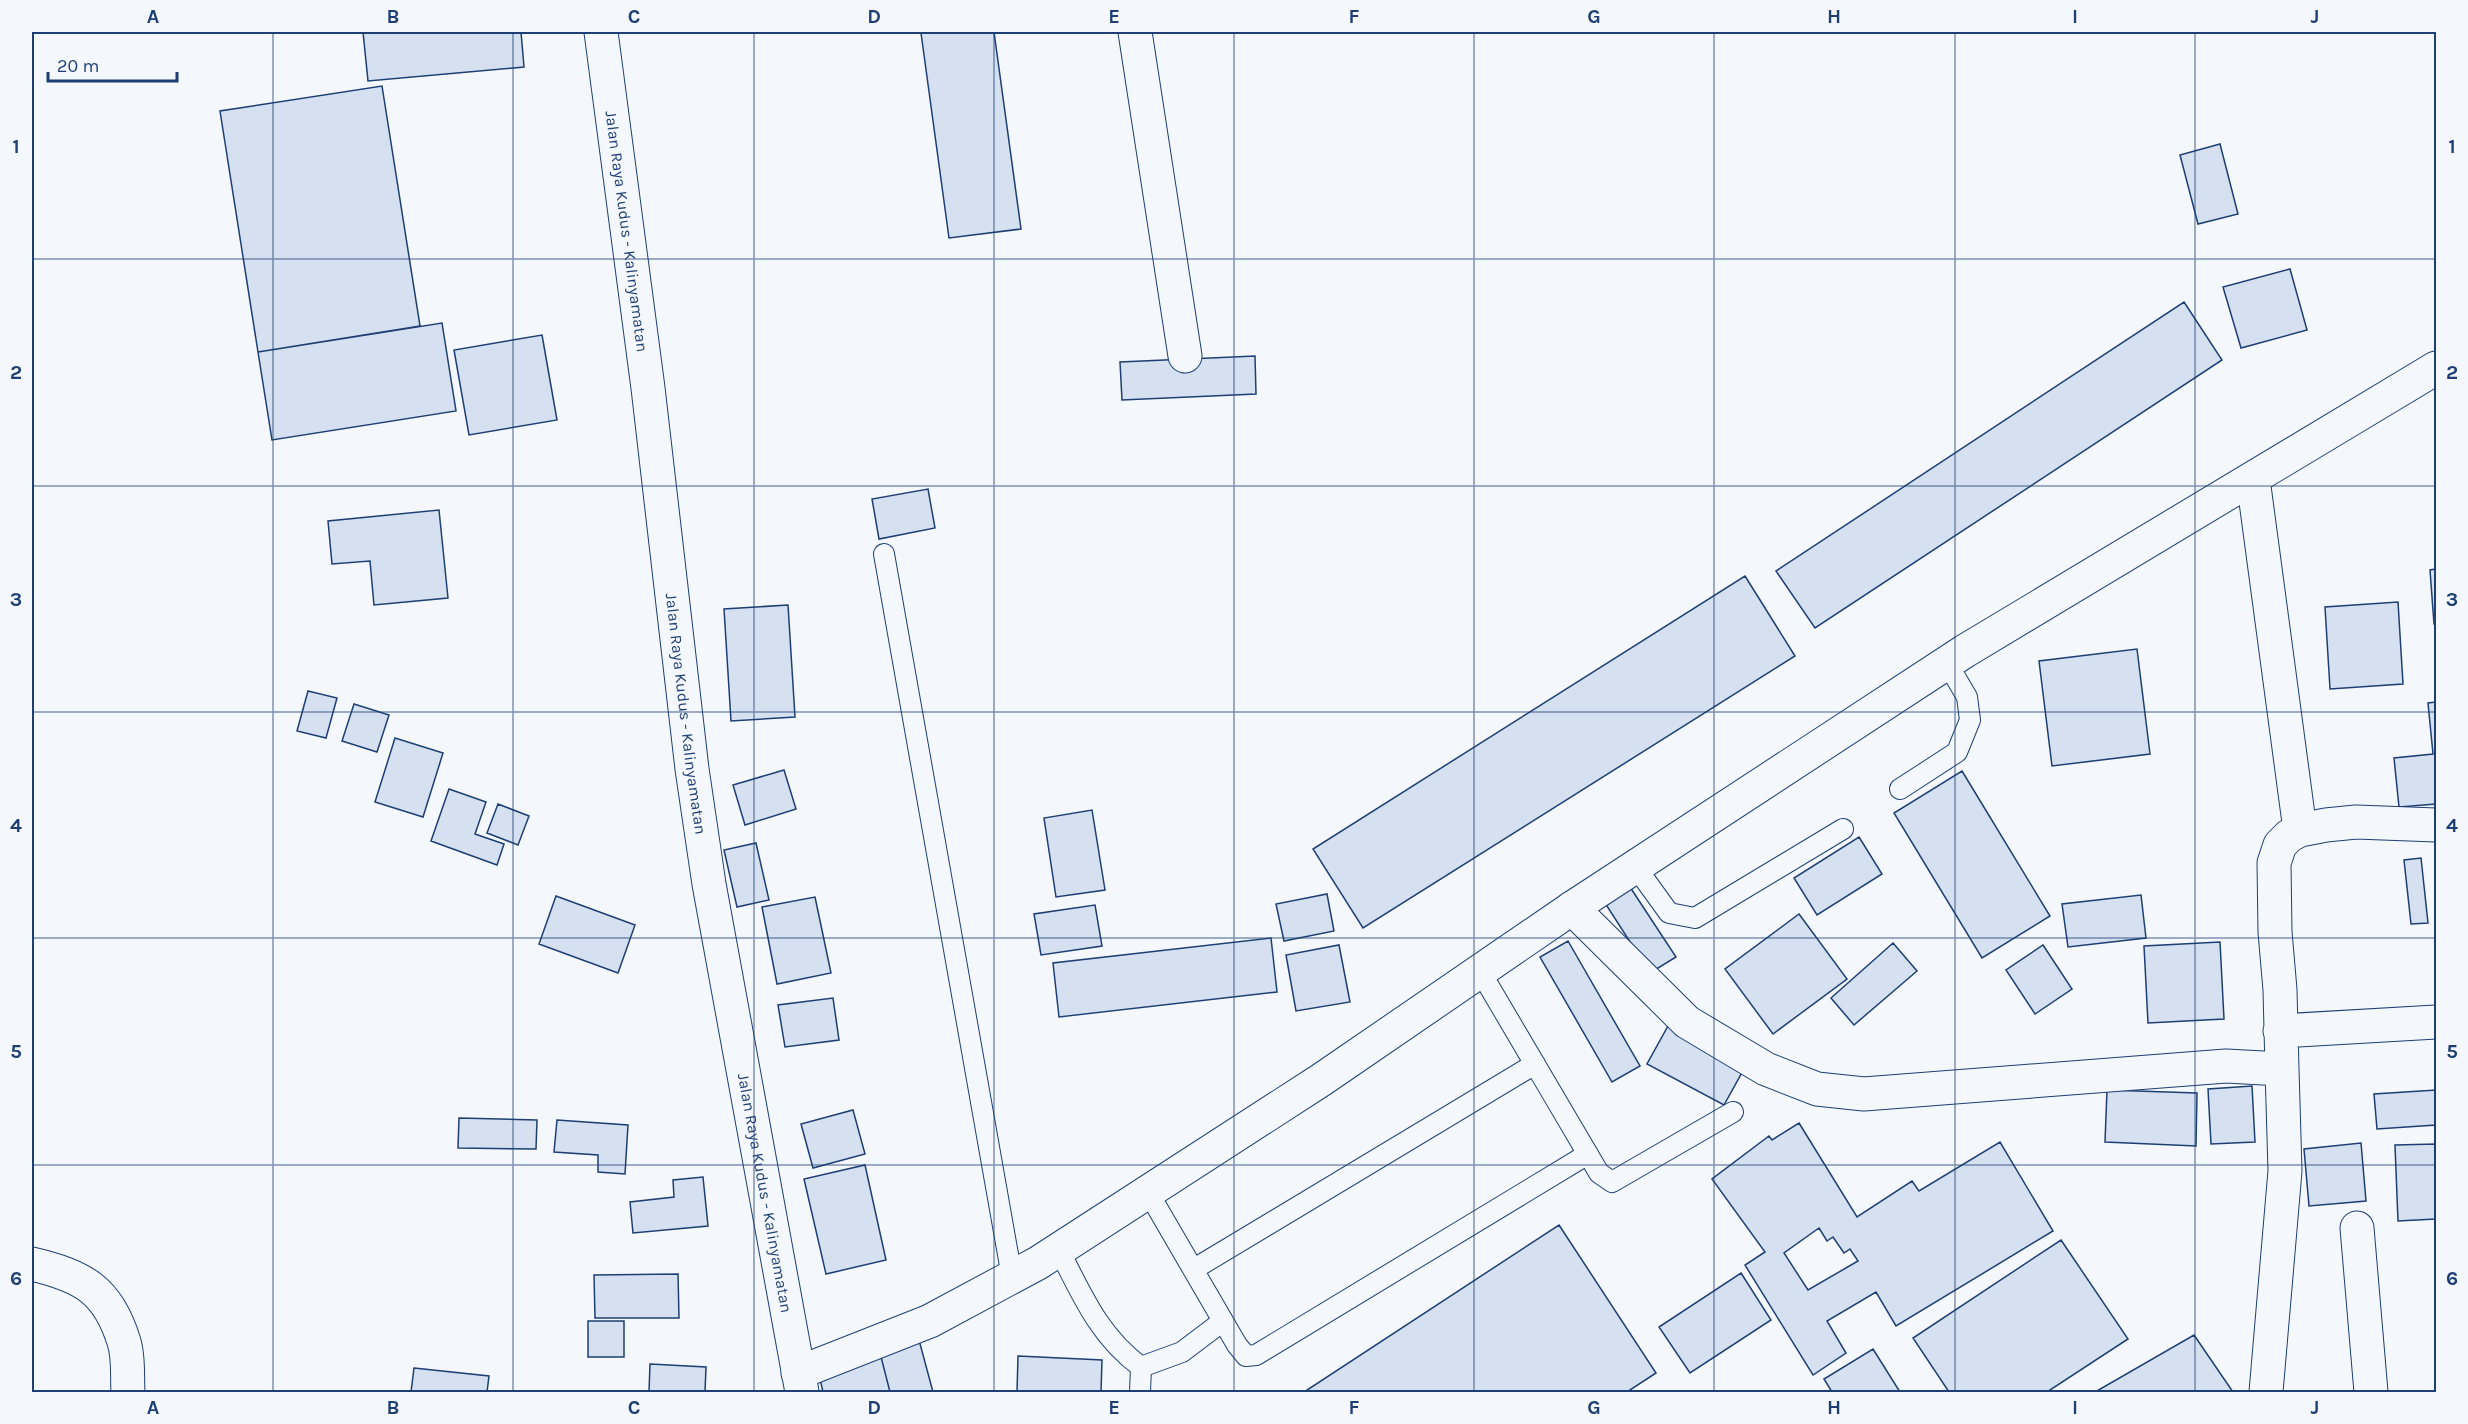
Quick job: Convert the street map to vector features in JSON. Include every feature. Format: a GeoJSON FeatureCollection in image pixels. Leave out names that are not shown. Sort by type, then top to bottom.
{"type":"FeatureCollection","features":[{"type":"Feature","properties":{"kind":"street","name":"Jalan Raya Kudus - Kalinyamatan"},"geometry":{"type":"LineString","coordinates":[[601,32],[648,388],[692,769],[709,884],[800,1383]]}},
{"type":"Feature","properties":{"kind":"street"},"geometry":{"type":"LineString","coordinates":[[1135,32],[1185,356]]}},
{"type":"Feature","properties":{"kind":"street"},"geometry":{"type":"LineString","coordinates":[[800,1383],[930,1321],[1059,1250],[1322,1080],[1572,908],[1947,663],[2436,368]]}},
{"type":"Feature","properties":{"kind":"street"},"geometry":{"type":"LineString","coordinates":[[2253,478],[2300,830]]}},
{"type":"Feature","properties":{"kind":"street"},"geometry":{"type":"LineString","coordinates":[[2266,1392],[2285,1171],[2274,863],[2280,845],[2300,830],[2356,822],[2436,825]]}},
{"type":"Feature","properties":{"kind":"street"},"geometry":{"type":"LineString","coordinates":[[1572,908],[1687,1022],[1766,1069],[1817,1089],[1864,1094],[2226,1066],[2282,1069]]}},
{"type":"Feature","properties":{"kind":"street"},"geometry":{"type":"LineString","coordinates":[[2280,1031],[2436,1022]]}},
{"type":"Feature","properties":{"kind":"street"},"geometry":{"type":"LineString","coordinates":[[2357,1228],[2371,1392]]}},
{"type":"Feature","properties":{"kind":"street"},"geometry":{"type":"LineString","coordinates":[[32,1264],[62,1272],[97,1290],[111,1312],[125,1343],[129,1392]]}},
{"type":"Feature","properties":{"kind":"lane"},"geometry":{"type":"LineString","coordinates":[[884,554],[1011,1277]]}},
{"type":"Feature","properties":{"kind":"lane"},"geometry":{"type":"LineString","coordinates":[[1900,789],[1957,752],[1970,720],[1967,697],[1947,663]]}},
{"type":"Feature","properties":{"kind":"lane"},"geometry":{"type":"LineString","coordinates":[[1635,866],[1669,913],[1695,918],[1843,829]]}},
{"type":"Feature","properties":{"kind":"lane"},"geometry":{"type":"LineString","coordinates":[[1480,971],[1599,1173],[1612,1182],[1733,1112]]}},
{"type":"Feature","properties":{"kind":"lane"},"geometry":{"type":"LineString","coordinates":[[1194,1269],[1535,1065]]}},
{"type":"Feature","properties":{"kind":"lane"},"geometry":{"type":"LineString","coordinates":[[1148,1192],[1245,1356],[1256,1355],[1588,1154]]}},
{"type":"Feature","properties":{"kind":"lane"},"geometry":{"type":"LineString","coordinates":[[1059,1250],[1095,1320],[1120,1352],[1141,1367]]}},
{"type":"Feature","properties":{"kind":"lane"},"geometry":{"type":"LineString","coordinates":[[1141,1367],[1182,1352],[1223,1321]]}},
{"type":"Feature","properties":{"kind":"lane"},"geometry":{"type":"LineString","coordinates":[[1140,1392],[1141,1367]]}},
{"type":"Feature","properties":{"kind":"building"},"geometry":{"type":"Polygon","coordinates":[[[363,32],[521,32],[524,67],[368,81],[363,32]]]}},
{"type":"Feature","properties":{"kind":"building"},"geometry":{"type":"Polygon","coordinates":[[[994,32],[1021,229],[949,238],[921,33],[994,32]]]}},
{"type":"Feature","properties":{"kind":"building"},"geometry":{"type":"Polygon","coordinates":[[[382,86],[420,326],[258,352],[220,111],[382,86]]]}},
{"type":"Feature","properties":{"kind":"building"},"geometry":{"type":"Polygon","coordinates":[[[2220,144],[2238,214],[2198,224],[2180,155],[2220,144]]]}},
{"type":"Feature","properties":{"kind":"building"},"geometry":{"type":"Polygon","coordinates":[[[2290,269],[2307,330],[2241,348],[2223,287],[2290,269]]]}},
{"type":"Feature","properties":{"kind":"building"},"geometry":{"type":"Polygon","coordinates":[[[2184,302],[2222,360],[1815,628],[1776,571],[2184,302]]]}},
{"type":"Feature","properties":{"kind":"building"},"geometry":{"type":"Polygon","coordinates":[[[442,323],[456,411],[272,440],[258,352],[442,323]]]}},
{"type":"Feature","properties":{"kind":"building"},"geometry":{"type":"Polygon","coordinates":[[[542,335],[557,420],[469,435],[454,350],[542,335]]]}},
{"type":"Feature","properties":{"kind":"building"},"geometry":{"type":"Polygon","coordinates":[[[1255,356],[1256,394],[1122,400],[1120,362],[1255,356]]]}},
{"type":"Feature","properties":{"kind":"building"},"geometry":{"type":"Polygon","coordinates":[[[928,489],[935,528],[879,539],[872,499],[928,489]]]}},
{"type":"Feature","properties":{"kind":"building"},"geometry":{"type":"Polygon","coordinates":[[[439,510],[448,598],[374,605],[370,561],[332,564],[328,521],[439,510]]]}},
{"type":"Feature","properties":{"kind":"building"},"geometry":{"type":"Polygon","coordinates":[[[2436,569],[2436,624],[2434,624],[2430,570],[2436,569]]]}},
{"type":"Feature","properties":{"kind":"building"},"geometry":{"type":"Polygon","coordinates":[[[1745,576],[1795,656],[1363,928],[1313,849],[1745,576]]]}},
{"type":"Feature","properties":{"kind":"building"},"geometry":{"type":"Polygon","coordinates":[[[2398,602],[2403,684],[2330,689],[2325,607],[2398,602]]]}},
{"type":"Feature","properties":{"kind":"building"},"geometry":{"type":"Polygon","coordinates":[[[788,605],[795,717],[731,721],[724,609],[788,605]]]}},
{"type":"Feature","properties":{"kind":"building"},"geometry":{"type":"Polygon","coordinates":[[[2137,649],[2150,754],[2052,766],[2039,661],[2137,649]]]}},
{"type":"Feature","properties":{"kind":"building"},"geometry":{"type":"Polygon","coordinates":[[[308,691],[337,698],[326,738],[297,731],[308,691]]]}},
{"type":"Feature","properties":{"kind":"building"},"geometry":{"type":"Polygon","coordinates":[[[2436,702],[2436,804],[2399,807],[2394,758],[2433,754],[2428,703],[2436,702]]]}},
{"type":"Feature","properties":{"kind":"building"},"geometry":{"type":"Polygon","coordinates":[[[354,704],[389,715],[377,752],[342,741],[354,704]]]}},
{"type":"Feature","properties":{"kind":"building"},"geometry":{"type":"Polygon","coordinates":[[[395,738],[443,753],[423,817],[375,802],[395,738]]]}},
{"type":"Feature","properties":{"kind":"building"},"geometry":{"type":"Polygon","coordinates":[[[784,770],[796,809],[745,825],[733,785],[784,770]]]}},
{"type":"Feature","properties":{"kind":"building"},"geometry":{"type":"Polygon","coordinates":[[[1962,771],[2050,916],[1982,958],[1894,813],[1962,771]]]}},
{"type":"Feature","properties":{"kind":"building"},"geometry":{"type":"Polygon","coordinates":[[[449,789],[486,802],[475,834],[504,844],[497,865],[431,841],[449,789]]]}},
{"type":"Feature","properties":{"kind":"building"},"geometry":{"type":"Polygon","coordinates":[[[498,804],[529,816],[518,845],[487,833],[498,804]]]}},
{"type":"Feature","properties":{"kind":"building"},"geometry":{"type":"Polygon","coordinates":[[[1092,810],[1105,890],[1056,897],[1044,818],[1092,810]]]}},
{"type":"Feature","properties":{"kind":"building"},"geometry":{"type":"Polygon","coordinates":[[[1859,837],[1882,874],[1817,915],[1794,878],[1859,837]]]}},
{"type":"Feature","properties":{"kind":"building"},"geometry":{"type":"Polygon","coordinates":[[[756,843],[769,900],[737,907],[724,850],[756,843]]]}},
{"type":"Feature","properties":{"kind":"building"},"geometry":{"type":"Polygon","coordinates":[[[2421,858],[2428,923],[2411,924],[2404,860],[2421,858]]]}},
{"type":"Feature","properties":{"kind":"building"},"geometry":{"type":"Polygon","coordinates":[[[1630,887],[1676,957],[1650,973],[1605,903],[1630,887]]]}},
{"type":"Feature","properties":{"kind":"building"},"geometry":{"type":"Polygon","coordinates":[[[1327,894],[1334,931],[1284,941],[1276,904],[1327,894]]]}},
{"type":"Feature","properties":{"kind":"building"},"geometry":{"type":"Polygon","coordinates":[[[2141,895],[2146,938],[2068,947],[2062,904],[2141,895]]]}},
{"type":"Feature","properties":{"kind":"building"},"geometry":{"type":"Polygon","coordinates":[[[556,896],[635,925],[618,973],[539,944],[556,896]]]}},
{"type":"Feature","properties":{"kind":"building"},"geometry":{"type":"Polygon","coordinates":[[[815,897],[831,973],[777,984],[762,907],[815,897]]]}},
{"type":"Feature","properties":{"kind":"building"},"geometry":{"type":"Polygon","coordinates":[[[1095,905],[1102,946],[1041,955],[1034,914],[1095,905]]]}},
{"type":"Feature","properties":{"kind":"building"},"geometry":{"type":"Polygon","coordinates":[[[1799,914],[1847,979],[1773,1034],[1725,969],[1799,914]]]}},
{"type":"Feature","properties":{"kind":"building"},"geometry":{"type":"Polygon","coordinates":[[[1271,938],[1277,992],[1059,1017],[1053,963],[1271,938]]]}},
{"type":"Feature","properties":{"kind":"building"},"geometry":{"type":"Polygon","coordinates":[[[1568,941],[1640,1066],[1612,1082],[1540,957],[1568,941]]]}},
{"type":"Feature","properties":{"kind":"building"},"geometry":{"type":"Polygon","coordinates":[[[2220,942],[2224,1019],[2148,1023],[2144,946],[2220,942]]]}},
{"type":"Feature","properties":{"kind":"building"},"geometry":{"type":"Polygon","coordinates":[[[1893,943],[1917,971],[1854,1025],[1831,998],[1893,943]]]}},
{"type":"Feature","properties":{"kind":"building"},"geometry":{"type":"Polygon","coordinates":[[[1339,945],[1350,1002],[1296,1011],[1286,955],[1339,945]]]}},
{"type":"Feature","properties":{"kind":"building"},"geometry":{"type":"Polygon","coordinates":[[[2043,945],[2072,989],[2035,1014],[2006,970],[2043,945]]]}},
{"type":"Feature","properties":{"kind":"building"},"geometry":{"type":"Polygon","coordinates":[[[833,998],[839,1040],[785,1047],[778,1005],[833,998]]]}},
{"type":"Feature","properties":{"kind":"building"},"geometry":{"type":"Polygon","coordinates":[[[1668,1026],[1745,1067],[1724,1105],[1647,1064],[1668,1026]]]}},
{"type":"Feature","properties":{"kind":"building"},"geometry":{"type":"Polygon","coordinates":[[[2252,1086],[2255,1142],[2211,1144],[2208,1089],[2252,1086]]]}},
{"type":"Feature","properties":{"kind":"building"},"geometry":{"type":"Polygon","coordinates":[[[2107,1090],[2197,1093],[2196,1146],[2105,1142],[2107,1090]]]}},
{"type":"Feature","properties":{"kind":"building"},"geometry":{"type":"Polygon","coordinates":[[[2436,1090],[2436,1125],[2377,1129],[2374,1094],[2436,1090]]]}},
{"type":"Feature","properties":{"kind":"building"},"geometry":{"type":"Polygon","coordinates":[[[853,1110],[865,1154],[813,1168],[801,1124],[853,1110]]]}},
{"type":"Feature","properties":{"kind":"building"},"geometry":{"type":"Polygon","coordinates":[[[459,1118],[537,1120],[536,1149],[458,1148],[459,1118]]]}},
{"type":"Feature","properties":{"kind":"building"},"geometry":{"type":"Polygon","coordinates":[[[557,1120],[628,1125],[625,1174],[598,1172],[598,1155],[554,1152],[557,1120]]]}},
{"type":"Feature","properties":{"kind":"building"},"geometry":{"type":"Polygon","coordinates":[[[1799,1123],[1857,1217],[1912,1181],[1919,1191],[2000,1142],[2053,1231],[1896,1326],[1876,1292],[1827,1321],[1846,1353],[1813,1375],[1745,1265],[1765,1252],[1712,1179],[1769,1136],[1772,1140],[1799,1123]],[[1819,1228],[1784,1253],[1808,1290],[1858,1261],[1850,1249],[1844,1253],[1833,1237],[1827,1241],[1819,1228]]]}},
{"type":"Feature","properties":{"kind":"building"},"geometry":{"type":"Polygon","coordinates":[[[2361,1143],[2366,1201],[2309,1206],[2304,1149],[2361,1143]]]}},
{"type":"Feature","properties":{"kind":"building"},"geometry":{"type":"Polygon","coordinates":[[[2436,1144],[2436,1219],[2398,1221],[2395,1145],[2436,1144]]]}},
{"type":"Feature","properties":{"kind":"building"},"geometry":{"type":"Polygon","coordinates":[[[865,1165],[886,1260],[826,1274],[804,1179],[865,1165]]]}},
{"type":"Feature","properties":{"kind":"building"},"geometry":{"type":"Polygon","coordinates":[[[703,1177],[708,1226],[633,1233],[630,1202],[674,1197],[673,1180],[703,1177]]]}},
{"type":"Feature","properties":{"kind":"building"},"geometry":{"type":"Polygon","coordinates":[[[1559,1225],[1656,1373],[1627,1392],[1304,1392],[1559,1225]]]}},
{"type":"Feature","properties":{"kind":"building"},"geometry":{"type":"Polygon","coordinates":[[[2061,1240],[2128,1339],[2047,1392],[1949,1392],[1913,1338],[2061,1240]]]}},
{"type":"Feature","properties":{"kind":"building"},"geometry":{"type":"Polygon","coordinates":[[[1741,1273],[1771,1320],[1690,1373],[1659,1327],[1741,1273]]]}},
{"type":"Feature","properties":{"kind":"building"},"geometry":{"type":"Polygon","coordinates":[[[678,1274],[679,1318],[595,1318],[594,1275],[678,1274]]]}},
{"type":"Feature","properties":{"kind":"building"},"geometry":{"type":"Polygon","coordinates":[[[588,1321],[624,1321],[624,1357],[588,1357],[588,1321]]]}},
{"type":"Feature","properties":{"kind":"building"},"geometry":{"type":"Polygon","coordinates":[[[2194,1335],[2233,1392],[2095,1392],[2194,1335]]]}},
{"type":"Feature","properties":{"kind":"building"},"geometry":{"type":"Polygon","coordinates":[[[919,1340],[933,1392],[890,1392],[879,1349],[919,1340]]]}},
{"type":"Feature","properties":{"kind":"building"},"geometry":{"type":"Polygon","coordinates":[[[879,1349],[890,1392],[823,1392],[820,1379],[879,1349]]]}},
{"type":"Feature","properties":{"kind":"building"},"geometry":{"type":"Polygon","coordinates":[[[1873,1349],[1900,1392],[1832,1392],[1824,1379],[1873,1349]]]}},
{"type":"Feature","properties":{"kind":"building"},"geometry":{"type":"Polygon","coordinates":[[[1018,1356],[1102,1360],[1101,1392],[1017,1392],[1018,1356]]]}},
{"type":"Feature","properties":{"kind":"building"},"geometry":{"type":"Polygon","coordinates":[[[650,1364],[706,1367],[705,1392],[649,1392],[650,1364]]]}},
{"type":"Feature","properties":{"kind":"building"},"geometry":{"type":"Polygon","coordinates":[[[414,1368],[489,1376],[487,1392],[411,1392],[414,1368]]]}}]}
